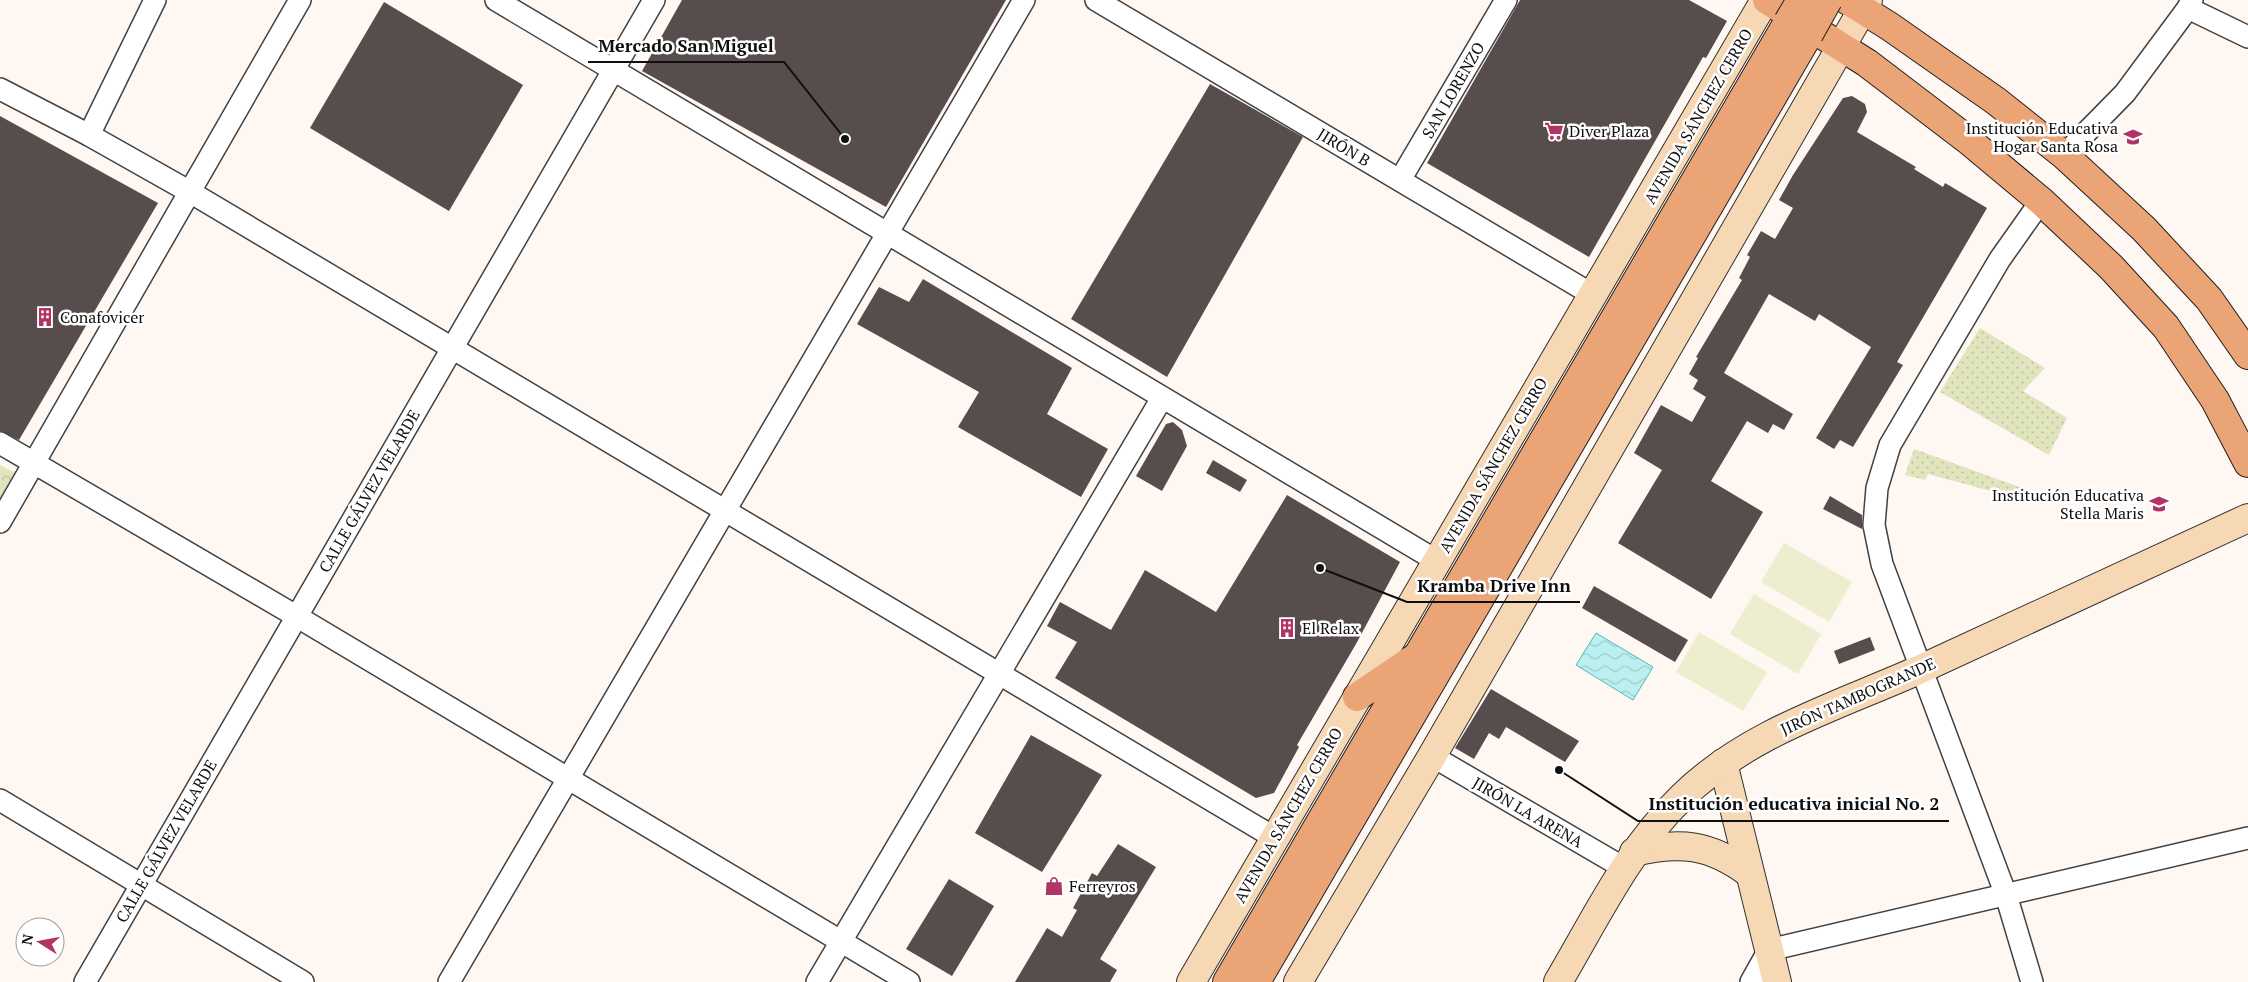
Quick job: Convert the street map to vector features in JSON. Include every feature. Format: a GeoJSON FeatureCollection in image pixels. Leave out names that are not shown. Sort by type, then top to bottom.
{"type":"FeatureCollection","features":[{"type":"Feature","properties":{"kind":"main road"},"geometry":{"type":"LineString","coordinates":[[1766,0],[1841,45],[1968,140],[2041,201],[2111,267],[2166,327],[2216,400],[2248,463]]}},
{"type":"Feature","properties":{"kind":"main road","name":"AVENIDA SÁNCHEZ CERRO"},"geometry":{"type":"LineString","coordinates":[[1190,982],[1766,0]]}},
{"type":"Feature","properties":{"kind":"main road","name":"AVENIDA SÁNCHEZ CERRO"},"geometry":{"type":"LineString","coordinates":[[1227,982],[1420,654],[1799,19],[1828,0]]}},
{"type":"Feature","properties":{"kind":"main road"},"geometry":{"type":"LineString","coordinates":[[1298,982],[1432,756],[1841,45],[1859,3],[1996,101],[2064,155],[2144,229],[2209,299],[2248,355]]}},
{"type":"Feature","properties":{"kind":"main road","name":"AVENIDA SÁNCHEZ CERRO"},"geometry":{"type":"LineString","coordinates":[[1256,982],[1799,19]]}},
{"type":"Feature","properties":{"kind":"main road","name":"JIRÓN TAMBOGRANDE"},"geometry":{"type":"LineString","coordinates":[[1558,982],[1629,860],[1652,828],[1683,795],[1723,763],[1757,742],[1792,724],[1921,669],[2248,518]]}},
{"type":"Feature","properties":{"kind":"main road"},"geometry":{"type":"LineString","coordinates":[[1357,697],[1420,654]]}},
{"type":"Feature","properties":{"kind":"main road"},"geometry":{"type":"LineString","coordinates":[[1723,763],[1749,873],[1778,982]]}},
{"type":"Feature","properties":{"kind":"main road"},"geometry":{"type":"LineString","coordinates":[[1629,860],[1676,845],[1696,847],[1721,855],[1749,873]]}},
{"type":"Feature","properties":{"kind":"street"},"geometry":{"type":"LineString","coordinates":[[89,135],[154,0]]}},
{"type":"Feature","properties":{"kind":"street"},"geometry":{"type":"LineString","coordinates":[[0,522],[300,0]]}},
{"type":"Feature","properties":{"kind":"street"},"geometry":{"type":"LineString","coordinates":[[496,0],[1437,561]]}},
{"type":"Feature","properties":{"kind":"street","name":"CALLE GÁLVEZ VELARDE"},"geometry":{"type":"LineString","coordinates":[[85,982],[654,0]]}},
{"type":"Feature","properties":{"kind":"street"},"geometry":{"type":"LineString","coordinates":[[449,982],[1024,0]]}},
{"type":"Feature","properties":{"kind":"street","name":"JIRÓN B"},"geometry":{"type":"LineString","coordinates":[[1096,0],[1593,295]]}},
{"type":"Feature","properties":{"kind":"street","name":"SAN LORENZO"},"geometry":{"type":"LineString","coordinates":[[1400,180],[1506,0]]}},
{"type":"Feature","properties":{"kind":"street"},"geometry":{"type":"LineString","coordinates":[[2064,155],[2125,93],[2190,4],[2248,37]]}},
{"type":"Feature","properties":{"kind":"street"},"geometry":{"type":"LineString","coordinates":[[0,89],[89,135],[190,192],[1275,838]]}},
{"type":"Feature","properties":{"kind":"street"},"geometry":{"type":"LineString","coordinates":[[2032,982],[2006,895],[1882,564],[1874,525],[1877,488],[1890,445],[2000,259],[2041,201]]}},
{"type":"Feature","properties":{"kind":"street"},"geometry":{"type":"LineString","coordinates":[[817,982],[1162,398]]}},
{"type":"Feature","properties":{"kind":"street"},"geometry":{"type":"LineString","coordinates":[[0,443],[296,616],[909,982]]}},
{"type":"Feature","properties":{"kind":"street","name":"JIRÓN LA ARENA"},"geometry":{"type":"LineString","coordinates":[[1432,756],[1629,860]]}},
{"type":"Feature","properties":{"kind":"street"},"geometry":{"type":"LineString","coordinates":[[0,800],[303,982]]}},
{"type":"Feature","properties":{"kind":"street"},"geometry":{"type":"LineString","coordinates":[[1751,982],[1769,950],[2248,838]]}},
{"type":"Feature","properties":{"kind":"green space"},"geometry":{"type":"Polygon","coordinates":[[[1980,328],[2045,368],[2023,391],[2067,418],[2049,455],[1940,392],[1980,328]]]}},
{"type":"Feature","properties":{"kind":"green space"},"geometry":{"type":"Polygon","coordinates":[[[1914,449],[2025,489],[2017,498],[1928,474],[1925,480],[1905,475],[1914,449]]]}},
{"type":"Feature","properties":{"kind":"green space"},"geometry":{"type":"Polygon","coordinates":[[[0,465],[21,476],[0,512],[0,465]]]}},
{"type":"Feature","properties":{"kind":"green space"},"geometry":{"type":"Polygon","coordinates":[[[1784,543],[1852,582],[1829,622],[1761,582],[1784,543]]]}},
{"type":"Feature","properties":{"kind":"green space"},"geometry":{"type":"Polygon","coordinates":[[[1754,594],[1821,634],[1798,674],[1730,634],[1754,594]]]}},
{"type":"Feature","properties":{"kind":"green space"},"geometry":{"type":"Polygon","coordinates":[[[1699,632],[1767,672],[1743,711],[1676,672],[1699,632]]]}},
{"type":"Feature","properties":{"kind":"water"},"geometry":{"type":"Polygon","coordinates":[[[1596,633],[1653,667],[1633,700],[1576,665],[1596,633]]]}},
{"type":"Feature","properties":{"kind":"building"},"geometry":{"type":"Polygon","coordinates":[[[682,0],[1006,0],[886,207],[642,71],[682,0]]]}},
{"type":"Feature","properties":{"kind":"building","name":"Diver Plaza"},"geometry":{"type":"Polygon","coordinates":[[[1520,0],[1689,0],[1727,21],[1706,58],[1703,57],[1589,257],[1427,163],[1520,0]]]}},
{"type":"Feature","properties":{"kind":"building"},"geometry":{"type":"Polygon","coordinates":[[[384,2],[523,85],[449,211],[310,128],[384,2]]]}},
{"type":"Feature","properties":{"kind":"building"},"geometry":{"type":"Polygon","coordinates":[[[1210,84],[1303,137],[1167,377],[1071,319],[1210,84]]]}},
{"type":"Feature","properties":{"kind":"building"},"geometry":{"type":"Polygon","coordinates":[[[1852,96],[1865,104],[1867,112],[1857,132],[1916,167],[1914,169],[1943,187],[1945,183],[1987,208],[1897,362],[1903,365],[1853,447],[1840,440],[1834,449],[1816,438],[1871,347],[1819,314],[1815,321],[1769,294],[1724,373],[1793,414],[1784,430],[1773,424],[1768,433],[1747,421],[1711,481],[1763,512],[1711,599],[1618,543],[1662,470],[1634,453],[1661,405],[1692,422],[1706,397],[1693,389],[1698,380],[1689,374],[1698,358],[1696,357],[1742,280],[1739,278],[1750,257],[1747,255],[1761,231],[1775,239],[1793,208],[1779,200],[1793,175],[1843,98],[1852,96]]]}},
{"type":"Feature","properties":{"kind":"building","name":"Conafovicer"},"geometry":{"type":"Polygon","coordinates":[[[0,116],[158,203],[19,440],[0,431],[0,116]]]}},
{"type":"Feature","properties":{"kind":"building"},"geometry":{"type":"Polygon","coordinates":[[[923,279],[1072,368],[1047,414],[1108,449],[1081,497],[958,427],[979,392],[857,324],[879,287],[909,302],[923,279]]]}},
{"type":"Feature","properties":{"kind":"building"},"geometry":{"type":"Polygon","coordinates":[[[1173,422],[1182,430],[1187,446],[1162,491],[1136,476],[1166,424],[1173,422]]]}},
{"type":"Feature","properties":{"kind":"building"},"geometry":{"type":"Polygon","coordinates":[[[1213,460],[1247,480],[1240,492],[1206,473],[1213,460]]]}},
{"type":"Feature","properties":{"kind":"building"},"geometry":{"type":"Polygon","coordinates":[[[1287,495],[1400,562],[1356,644],[1297,745],[1299,747],[1274,793],[1256,798],[1055,678],[1077,642],[1047,626],[1060,602],[1111,630],[1145,570],[1216,612],[1287,495]]]}},
{"type":"Feature","properties":{"kind":"building"},"geometry":{"type":"Polygon","coordinates":[[[1830,496],[1862,515],[1862,529],[1823,509],[1830,496]]]}},
{"type":"Feature","properties":{"kind":"building"},"geometry":{"type":"Polygon","coordinates":[[[1594,586],[1688,640],[1675,662],[1582,608],[1594,586]]]}},
{"type":"Feature","properties":{"kind":"building"},"geometry":{"type":"Polygon","coordinates":[[[1870,637],[1875,650],[1839,664],[1834,651],[1870,637]]]}},
{"type":"Feature","properties":{"kind":"building"},"geometry":{"type":"Polygon","coordinates":[[[1491,689],[1579,741],[1565,762],[1506,727],[1499,739],[1489,733],[1474,759],[1455,748],[1491,689]]]}},
{"type":"Feature","properties":{"kind":"building"},"geometry":{"type":"Polygon","coordinates":[[[1031,735],[1102,775],[1042,872],[975,833],[1031,735]]]}},
{"type":"Feature","properties":{"kind":"building"},"geometry":{"type":"Polygon","coordinates":[[[1118,844],[1156,867],[1100,959],[1117,970],[1110,982],[1015,982],[1047,928],[1062,937],[1077,910],[1073,908],[1092,873],[1097,876],[1118,844]]]}},
{"type":"Feature","properties":{"kind":"building"},"geometry":{"type":"Polygon","coordinates":[[[949,879],[994,906],[952,976],[906,949],[949,879]]]}},
{"type":"Feature","properties":{"kind":"place","name":"Diver Plaza"},"geometry":{"type":"Point","coordinates":[1554,131]}},
{"type":"Feature","properties":{"kind":"place","name":"Institución Educativa Hogar Santa Rosa"},"geometry":{"type":"Point","coordinates":[2133,137]}},
{"type":"Feature","properties":{"kind":"place","name":"Mercado San Miguel"},"geometry":{"type":"Point","coordinates":[845,139]}},
{"type":"Feature","properties":{"kind":"place","name":"Conafovicer"},"geometry":{"type":"Point","coordinates":[45,317]}},
{"type":"Feature","properties":{"kind":"place","name":"Institución Educativa Stella Maris"},"geometry":{"type":"Point","coordinates":[2159,504]}},
{"type":"Feature","properties":{"kind":"place","name":"Kramba Drive Inn"},"geometry":{"type":"Point","coordinates":[1320,568]}},
{"type":"Feature","properties":{"kind":"place","name":"El Relax"},"geometry":{"type":"Point","coordinates":[1287,628]}},
{"type":"Feature","properties":{"kind":"place","name":"Institución educativa inicial No. 2"},"geometry":{"type":"Point","coordinates":[1559,770]}},
{"type":"Feature","properties":{"kind":"place","name":"Ferreyros"},"geometry":{"type":"Point","coordinates":[1054,886]}}]}
